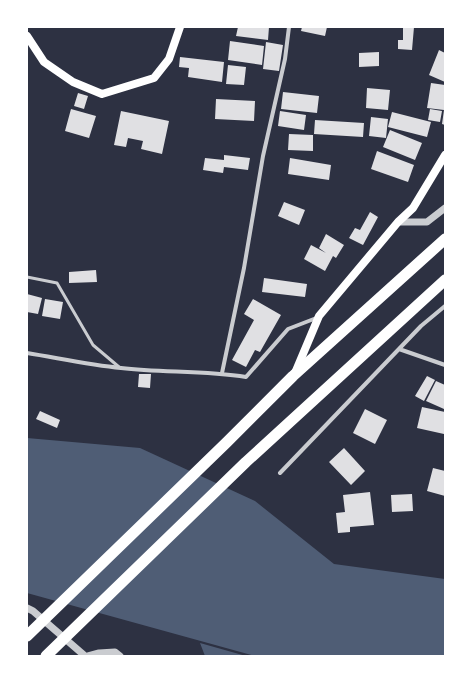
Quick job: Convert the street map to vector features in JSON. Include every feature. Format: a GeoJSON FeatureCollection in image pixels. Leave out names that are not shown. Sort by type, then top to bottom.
{"type":"FeatureCollection","features":[{"type":"Feature","properties":{"kind":"highway"},"geometry":{"type":"LineString","coordinates":[[30,633],[293,376],[445,239]]}},
{"type":"Feature","properties":{"kind":"highway"},"geometry":{"type":"LineString","coordinates":[[49,653],[246,462],[445,280]]}},
{"type":"Feature","properties":{"kind":"main road"},"geometry":{"type":"LineString","coordinates":[[27,36],[44,62],[73,82],[102,94],[154,78],[168,59],[180,27]]}},
{"type":"Feature","properties":{"kind":"main road"},"geometry":{"type":"LineString","coordinates":[[293,376],[319,316],[398,222],[413,208],[445,155]]}},
{"type":"Feature","properties":{"kind":"street"},"geometry":{"type":"LineString","coordinates":[[222,373],[244,268],[263,156],[285,59],[289,27]]}},
{"type":"Feature","properties":{"kind":"street"},"geometry":{"type":"LineString","coordinates":[[398,222],[427,222],[445,208]]}},
{"type":"Feature","properties":{"kind":"street"},"geometry":{"type":"LineString","coordinates":[[280,473],[421,326],[445,306]]}},
{"type":"Feature","properties":{"kind":"street"},"geometry":{"type":"LineString","coordinates":[[27,353],[120,368],[176,372],[222,373],[246,377],[288,329],[319,316]]}},
{"type":"Feature","properties":{"kind":"street"},"geometry":{"type":"LineString","coordinates":[[399,349],[445,365]]}},
{"type":"Feature","properties":{"kind":"street"},"geometry":{"type":"LineString","coordinates":[[27,608],[33,611],[87,656],[99,653],[115,652],[120,656]]}},
{"type":"Feature","properties":{"kind":"lane"},"geometry":{"type":"LineString","coordinates":[[27,277],[57,283],[93,345],[120,368]]}},
{"type":"Feature","properties":{"kind":"water"},"geometry":{"type":"Polygon","coordinates":[[[27,438],[140,448],[255,501],[334,564],[445,579],[445,656],[255,656],[27,593],[27,438]]]}},
{"type":"Feature","properties":{"kind":"water"},"geometry":{"type":"Polygon","coordinates":[[[200,643],[246,656],[205,656],[200,643]]]}},
{"type":"Feature","properties":{"kind":"building"},"geometry":{"type":"Polygon","coordinates":[[[238,27],[269,27],[268,40],[236,36],[238,27]]]}},
{"type":"Feature","properties":{"kind":"building"},"geometry":{"type":"Polygon","coordinates":[[[302,27],[327,27],[325,36],[301,31],[302,27]]]}},
{"type":"Feature","properties":{"kind":"building"},"geometry":{"type":"Polygon","coordinates":[[[403,27],[414,27],[412,50],[398,49],[398,40],[403,40],[403,27]]]}},
{"type":"Feature","properties":{"kind":"building"},"geometry":{"type":"Polygon","coordinates":[[[230,41],[264,46],[262,65],[228,60],[230,41]]]}},
{"type":"Feature","properties":{"kind":"building"},"geometry":{"type":"Polygon","coordinates":[[[266,42],[283,45],[279,71],[263,69],[266,42]]]}},
{"type":"Feature","properties":{"kind":"building"},"geometry":{"type":"Polygon","coordinates":[[[439,50],[445,53],[445,82],[429,75],[439,50]]]}},
{"type":"Feature","properties":{"kind":"building"},"geometry":{"type":"Polygon","coordinates":[[[379,52],[379,66],[359,67],[359,53],[379,52]]]}},
{"type":"Feature","properties":{"kind":"building"},"geometry":{"type":"Polygon","coordinates":[[[180,57],[224,62],[222,82],[188,77],[189,68],[179,67],[180,57]]]}},
{"type":"Feature","properties":{"kind":"building"},"geometry":{"type":"Polygon","coordinates":[[[228,65],[246,67],[244,85],[226,84],[228,65]]]}},
{"type":"Feature","properties":{"kind":"building"},"geometry":{"type":"Polygon","coordinates":[[[431,83],[445,85],[445,125],[442,124],[444,110],[427,108],[431,83]]]}},
{"type":"Feature","properties":{"kind":"building"},"geometry":{"type":"Polygon","coordinates":[[[367,88],[390,90],[388,110],[366,108],[367,88]]]}},
{"type":"Feature","properties":{"kind":"building"},"geometry":{"type":"Polygon","coordinates":[[[283,92],[319,96],[317,113],[281,109],[283,92]]]}},
{"type":"Feature","properties":{"kind":"building"},"geometry":{"type":"Polygon","coordinates":[[[78,93],[88,96],[84,109],[74,106],[78,93]]]}},
{"type":"Feature","properties":{"kind":"building"},"geometry":{"type":"Polygon","coordinates":[[[216,99],[255,101],[254,121],[215,119],[216,99]]]}},
{"type":"Feature","properties":{"kind":"building"},"geometry":{"type":"Polygon","coordinates":[[[71,109],[96,116],[89,138],[65,131],[71,109]]]}},
{"type":"Feature","properties":{"kind":"building"},"geometry":{"type":"Polygon","coordinates":[[[430,109],[442,111],[440,122],[428,120],[430,109]]]}},
{"type":"Feature","properties":{"kind":"building"},"geometry":{"type":"Polygon","coordinates":[[[121,111],[169,121],[162,154],[141,149],[143,141],[128,138],[126,147],[114,145],[121,111]]]}},
{"type":"Feature","properties":{"kind":"building"},"geometry":{"type":"Polygon","coordinates":[[[280,111],[306,115],[304,130],[278,126],[280,111]]]}},
{"type":"Feature","properties":{"kind":"building"},"geometry":{"type":"Polygon","coordinates":[[[392,112],[431,122],[427,137],[388,127],[392,112]]]}},
{"type":"Feature","properties":{"kind":"building"},"geometry":{"type":"Polygon","coordinates":[[[371,117],[388,119],[386,138],[369,136],[371,117]]]}},
{"type":"Feature","properties":{"kind":"building"},"geometry":{"type":"Polygon","coordinates":[[[315,120],[364,123],[363,137],[314,134],[315,120]]]}},
{"type":"Feature","properties":{"kind":"building"},"geometry":{"type":"Polygon","coordinates":[[[390,130],[422,143],[415,160],[383,147],[390,130]]]}},
{"type":"Feature","properties":{"kind":"building"},"geometry":{"type":"Polygon","coordinates":[[[289,134],[313,135],[313,151],[288,150],[289,134]]]}},
{"type":"Feature","properties":{"kind":"building"},"geometry":{"type":"Polygon","coordinates":[[[377,151],[414,165],[408,182],[371,169],[377,151]]]}},
{"type":"Feature","properties":{"kind":"building"},"geometry":{"type":"Polygon","coordinates":[[[224,155],[250,158],[248,170],[224,167],[223,173],[203,170],[205,158],[224,160],[224,155]]]}},
{"type":"Feature","properties":{"kind":"building"},"geometry":{"type":"Polygon","coordinates":[[[290,158],[331,165],[329,180],[288,174],[290,158]]]}},
{"type":"Feature","properties":{"kind":"building"},"geometry":{"type":"Polygon","coordinates":[[[284,202],[305,210],[299,225],[278,216],[284,202]]]}},
{"type":"Feature","properties":{"kind":"building"},"geometry":{"type":"Polygon","coordinates":[[[370,212],[378,217],[363,245],[349,238],[355,228],[360,230],[370,212]]]}},
{"type":"Feature","properties":{"kind":"building"},"geometry":{"type":"Polygon","coordinates":[[[326,234],[344,245],[336,258],[333,256],[325,271],[304,259],[311,245],[326,253],[319,248],[326,234]]]}},
{"type":"Feature","properties":{"kind":"building"},"geometry":{"type":"Polygon","coordinates":[[[96,270],[97,282],[69,283],[69,272],[96,270]]]}},
{"type":"Feature","properties":{"kind":"building"},"geometry":{"type":"Polygon","coordinates":[[[264,278],[307,284],[305,297],[262,292],[264,278]]]}},
{"type":"Feature","properties":{"kind":"building"},"geometry":{"type":"Polygon","coordinates":[[[27,294],[42,298],[38,314],[27,312],[27,294]]]}},
{"type":"Feature","properties":{"kind":"building"},"geometry":{"type":"Polygon","coordinates":[[[45,299],[63,302],[60,319],[42,316],[45,299]]]}},
{"type":"Feature","properties":{"kind":"building"},"geometry":{"type":"Polygon","coordinates":[[[253,299],[281,315],[260,352],[255,350],[246,367],[232,360],[254,320],[244,314],[253,299]]]}},
{"type":"Feature","properties":{"kind":"building"},"geometry":{"type":"Polygon","coordinates":[[[139,374],[151,374],[150,388],[138,387],[139,374]]]}},
{"type":"Feature","properties":{"kind":"building"},"geometry":{"type":"Polygon","coordinates":[[[427,376],[435,380],[424,401],[415,396],[427,376]]]}},
{"type":"Feature","properties":{"kind":"building"},"geometry":{"type":"Polygon","coordinates":[[[436,381],[445,385],[444,409],[426,401],[436,381]]]}},
{"type":"Feature","properties":{"kind":"building"},"geometry":{"type":"Polygon","coordinates":[[[422,407],[445,412],[444,434],[417,428],[422,407]]]}},
{"type":"Feature","properties":{"kind":"building"},"geometry":{"type":"Polygon","coordinates":[[[365,409],[387,420],[375,444],[353,433],[365,409]]]}},
{"type":"Feature","properties":{"kind":"building"},"geometry":{"type":"Polygon","coordinates":[[[40,411],[60,420],[57,428],[36,419],[40,411]]]}},
{"type":"Feature","properties":{"kind":"building"},"geometry":{"type":"Polygon","coordinates":[[[344,448],[365,471],[351,485],[329,462],[344,448]]]}},
{"type":"Feature","properties":{"kind":"building"},"geometry":{"type":"Polygon","coordinates":[[[433,468],[445,471],[445,496],[427,491],[433,468]]]}},
{"type":"Feature","properties":{"kind":"building"},"geometry":{"type":"Polygon","coordinates":[[[370,492],[374,525],[350,527],[350,532],[338,533],[336,513],[345,512],[343,495],[370,492]]]}},
{"type":"Feature","properties":{"kind":"building"},"geometry":{"type":"Polygon","coordinates":[[[412,494],[413,511],[392,512],[391,495],[412,494]]]}}]}
